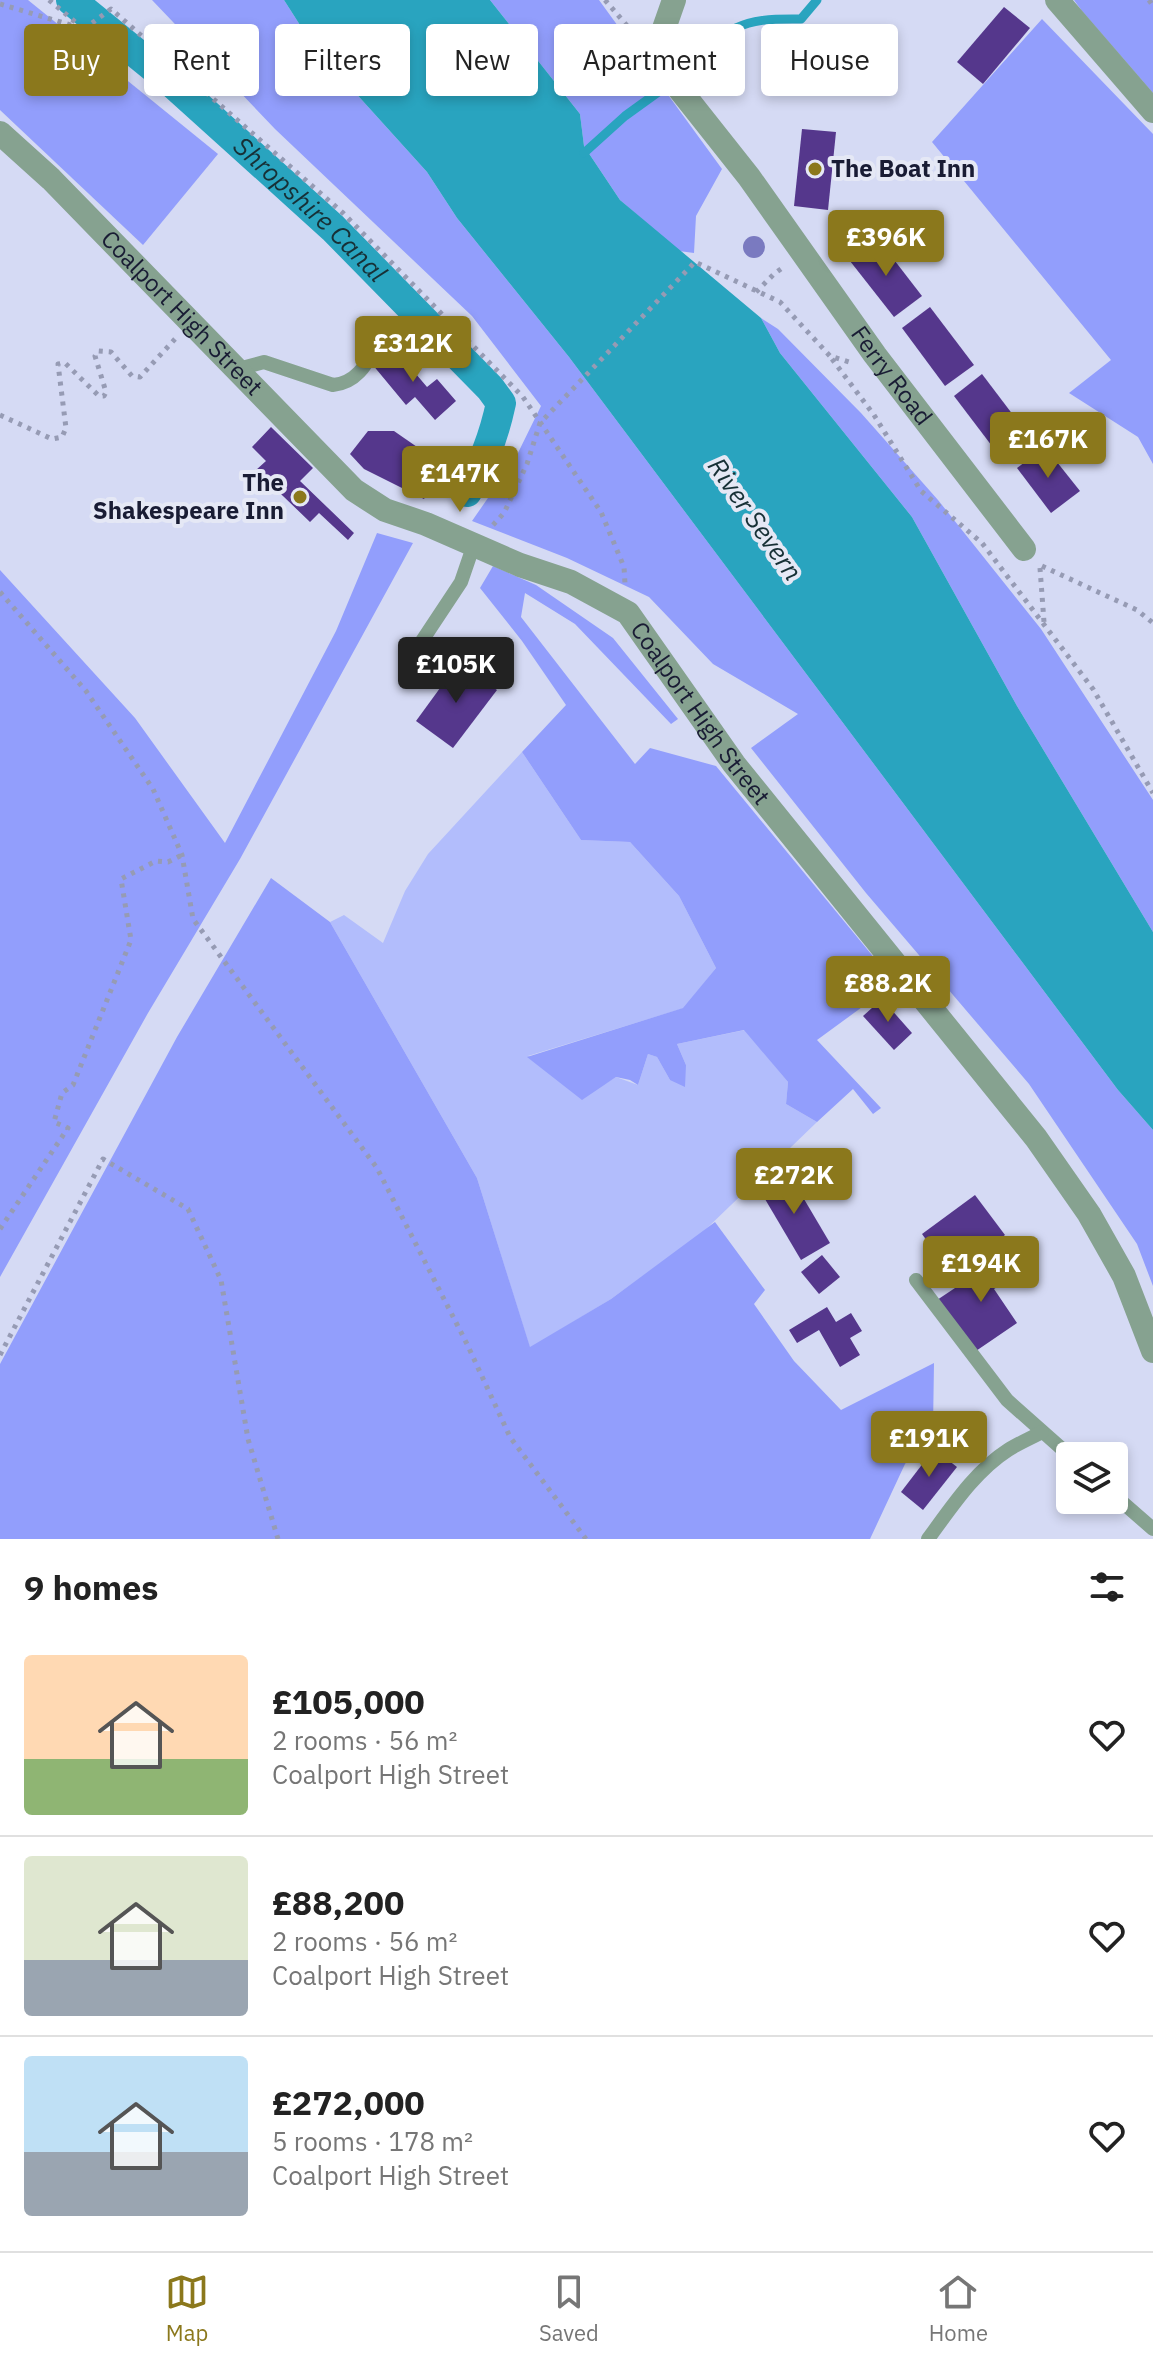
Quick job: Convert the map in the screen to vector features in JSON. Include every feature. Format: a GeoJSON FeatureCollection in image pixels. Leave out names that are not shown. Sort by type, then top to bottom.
{"type":"FeatureCollection","features":[{"type":"Feature","properties":{"kind":"street"},"geometry":{"type":"LineString","coordinates":[[666,24],[674,0]]}},
{"type":"Feature","properties":{"kind":"street"},"geometry":{"type":"LineString","coordinates":[[1057,0],[1153,111]]}},
{"type":"Feature","properties":{"kind":"street","name":"Ferry Road"},"geometry":{"type":"LineString","coordinates":[[685,96],[749,177],[866,343],[1032,557]]}},
{"type":"Feature","properties":{"kind":"street","name":"Coalport High Street"},"geometry":{"type":"LineString","coordinates":[[0,133],[51,179],[354,490],[385,510],[426,524],[473,547],[571,582],[628,613],[734,764],[1036,1138],[1089,1214],[1124,1276],[1153,1351]]}},
{"type":"Feature","properties":{"kind":"lane"},"geometry":{"type":"LineString","coordinates":[[238,369],[264,362],[333,385],[345,384],[357,375],[378,344]]}},
{"type":"Feature","properties":{"kind":"lane"},"geometry":{"type":"LineString","coordinates":[[408,662],[461,582],[473,547]]}},
{"type":"Feature","properties":{"kind":"lane"},"geometry":{"type":"LineString","coordinates":[[916,1280],[1007,1400],[1056,1444]]}},
{"type":"Feature","properties":{"kind":"lane"},"geometry":{"type":"LineString","coordinates":[[928,1539],[956,1500],[984,1471],[1006,1451],[1042,1432]]}},
{"type":"Feature","properties":{"kind":"lane"},"geometry":{"type":"LineString","coordinates":[[1128,1507],[1153,1529]]}},
{"type":"Feature","properties":{"kind":"path"},"geometry":{"type":"LineString","coordinates":[[49,0],[78,24]]}},
{"type":"Feature","properties":{"kind":"path"},"geometry":{"type":"LineString","coordinates":[[605,0],[626,24]]}},
{"type":"Feature","properties":{"kind":"path"},"geometry":{"type":"LineString","coordinates":[[1149,0],[1153,6]]}},
{"type":"Feature","properties":{"kind":"path"},"geometry":{"type":"LineString","coordinates":[[0,4],[67,24]]}},
{"type":"Feature","properties":{"kind":"path"},"geometry":{"type":"LineString","coordinates":[[91,24],[111,9],[343,213],[523,397],[601,512],[624,567],[628,613]]}},
{"type":"Feature","properties":{"kind":"path"},"geometry":{"type":"LineString","coordinates":[[504,513],[527,464],[540,423],[695,262],[780,302],[830,356],[874,415],[921,491],[982,543],[1093,689],[1153,793]]}},
{"type":"Feature","properties":{"kind":"path"},"geometry":{"type":"LineString","coordinates":[[756,292],[774,274]]}},
{"type":"Feature","properties":{"kind":"path"},"geometry":{"type":"LineString","coordinates":[[0,415],[52,439],[62,437],[66,428],[58,364],[65,363],[99,396],[104,396],[106,392],[95,356],[98,351],[111,352],[132,376],[140,377],[191,322]]}},
{"type":"Feature","properties":{"kind":"path"},"geometry":{"type":"LineString","coordinates":[[830,356],[846,362]]}},
{"type":"Feature","properties":{"kind":"path"},"geometry":{"type":"LineString","coordinates":[[1032,557],[1044,623]]}},
{"type":"Feature","properties":{"kind":"path"},"geometry":{"type":"LineString","coordinates":[[1032,557],[1137,610],[1153,623]]}},
{"type":"Feature","properties":{"kind":"path"},"geometry":{"type":"LineString","coordinates":[[0,592],[86,691],[153,789],[182,855],[193,919],[377,1168],[467,1344],[510,1437],[586,1539]]}},
{"type":"Feature","properties":{"kind":"path"},"geometry":{"type":"LineString","coordinates":[[0,1229],[68,1128],[54,1122],[62,1093],[73,1085],[131,940],[121,879],[156,861],[168,862],[182,855]]}},
{"type":"Feature","properties":{"kind":"path"},"geometry":{"type":"LineString","coordinates":[[0,1355],[103,1159],[188,1209],[221,1280],[248,1439],[278,1539]]}},
{"type":"Feature","properties":{"kind":"shaded area"},"geometry":{"type":"Polygon","coordinates":[[[0,0],[28,0],[58,24],[24,24],[24,96],[128,96],[128,81],[218,154],[143,245],[0,110],[0,0]]]}},
{"type":"Feature","properties":{"kind":"shaded area"},"geometry":{"type":"Polygon","coordinates":[[[152,0],[284,0],[299,24],[275,24],[275,96],[358,96],[427,172],[457,218],[569,357],[1118,1090],[1153,1130],[1153,1286],[1137,1244],[1029,1084],[866,893],[751,748],[798,714],[713,664],[649,597],[567,558],[472,521],[515,459],[541,406],[472,316],[244,96],[259,96],[259,24],[175,24],[152,0]]]}},
{"type":"Feature","properties":{"kind":"shaded area"},"geometry":{"type":"Polygon","coordinates":[[[490,0],[599,0],[616,24],[554,24],[554,81],[538,61],[538,24],[509,24],[490,0]]]}},
{"type":"Feature","properties":{"kind":"shaded area"},"geometry":{"type":"Polygon","coordinates":[[[1074,0],[1153,0],[1153,93],[1082,11],[1074,0]]]}},
{"type":"Feature","properties":{"kind":"shaded area"},"geometry":{"type":"Polygon","coordinates":[[[1042,19],[1153,134],[1153,464],[1138,437],[1069,393],[1111,360],[932,142],[1042,19]]]}},
{"type":"Feature","properties":{"kind":"shaded area"},"geometry":{"type":"Polygon","coordinates":[[[566,96],[669,96],[722,169],[696,216],[694,253],[679,251],[620,200],[584,146],[580,114],[566,96]]]}},
{"type":"Feature","properties":{"kind":"shaded area"},"geometry":{"type":"Polygon","coordinates":[[[761,318],[778,329],[861,413],[938,500],[1041,629],[1153,800],[1153,932],[1017,706],[912,517],[780,353],[761,318]]]}},
{"type":"Feature","properties":{"kind":"shaded area"},"geometry":{"type":"Polygon","coordinates":[[[377,533],[413,543],[240,859],[148,1013],[0,1277],[0,570],[135,718],[225,843],[336,631],[377,533]]]}},
{"type":"Feature","properties":{"kind":"shaded area"},"geometry":{"type":"Polygon","coordinates":[[[493,566],[536,585],[613,638],[678,719],[671,724],[575,624],[525,593],[521,617],[635,764],[650,748],[716,766],[895,983],[817,1040],[881,1108],[873,1114],[853,1089],[817,1122],[786,1104],[788,1082],[744,1030],[677,1044],[686,1065],[685,1087],[670,1080],[657,1057],[648,1054],[638,1085],[616,1077],[582,1100],[527,1057],[683,1008],[716,968],[679,896],[630,842],[581,840],[522,752],[566,705],[522,641],[480,588],[493,566]]]}},
{"type":"Feature","properties":{"kind":"shaded area"},"geometry":{"type":"Polygon","coordinates":[[[522,752],[581,840],[630,842],[679,896],[716,968],[684,1008],[528,1056],[605,1084],[616,1077],[638,1085],[648,1054],[657,1057],[670,1080],[686,1065],[677,1044],[745,1030],[788,1082],[786,1104],[817,1122],[703,1232],[611,1299],[530,1348],[477,1178],[330,922],[344,915],[383,943],[405,891],[428,854],[522,752]]]}},
{"type":"Feature","properties":{"kind":"shaded area"},"geometry":{"type":"Polygon","coordinates":[[[271,878],[330,922],[477,1178],[530,1347],[611,1299],[715,1222],[765,1290],[754,1304],[794,1361],[841,1410],[934,1363],[933,1427],[905,1464],[870,1539],[0,1539],[0,1364],[177,1037],[271,878]]]}},
{"type":"Feature","properties":{"kind":"water","name":"River Severn"},"geometry":{"type":"Polygon","coordinates":[[[284,0],[490,0],[509,24],[426,24],[426,96],[538,96],[538,61],[554,81],[554,96],[566,96],[580,114],[584,146],[620,200],[761,318],[780,353],[912,517],[1017,706],[1153,932],[1153,1130],[1118,1090],[569,357],[457,218],[427,172],[358,96],[410,96],[410,24],[299,24],[284,0]]]}},
{"type":"Feature","properties":{"kind":"building"},"geometry":{"type":"Polygon","coordinates":[[[1004,7],[1030,28],[983,84],[957,62],[1004,7]]]}},
{"type":"Feature","properties":{"kind":"building","name":"The Boat Inn"},"geometry":{"type":"Polygon","coordinates":[[[802,129],[836,132],[828,210],[794,206],[802,129]]]}},
{"type":"Feature","properties":{"kind":"building"},"geometry":{"type":"Polygon","coordinates":[[[878,239],[922,296],[894,317],[850,261],[878,239]]]}},
{"type":"Feature","properties":{"kind":"building"},"geometry":{"type":"Polygon","coordinates":[[[930,307],[974,365],[945,386],[902,328],[930,307]]]}},
{"type":"Feature","properties":{"kind":"building"},"geometry":{"type":"Polygon","coordinates":[[[393,347],[427,387],[437,379],[456,401],[435,420],[415,397],[406,405],[372,364],[393,347]]]}},
{"type":"Feature","properties":{"kind":"building"},"geometry":{"type":"Polygon","coordinates":[[[982,374],[1026,432],[998,454],[954,396],[982,374]]]}},
{"type":"Feature","properties":{"kind":"building","name":"The Shakespeare Inn"},"geometry":{"type":"Polygon","coordinates":[[[271,427],[313,468],[300,481],[354,533],[348,540],[319,513],[310,522],[256,470],[266,461],[252,447],[271,427]]]}},
{"type":"Feature","properties":{"kind":"building"},"geometry":{"type":"Polygon","coordinates":[[[368,431],[394,431],[443,465],[424,499],[364,469],[350,454],[368,431]]]}},
{"type":"Feature","properties":{"kind":"building"},"geometry":{"type":"Polygon","coordinates":[[[1045,447],[1080,491],[1051,513],[1017,468],[1045,447]]]}},
{"type":"Feature","properties":{"kind":"building"},"geometry":{"type":"Polygon","coordinates":[[[459,662],[497,690],[453,748],[416,721],[459,662]]]}},
{"type":"Feature","properties":{"kind":"building"},"geometry":{"type":"Polygon","coordinates":[[[882,999],[912,1033],[894,1050],[863,1016],[882,999]]]}},
{"type":"Feature","properties":{"kind":"building"},"geometry":{"type":"Polygon","coordinates":[[[788,1172],[830,1243],[801,1260],[759,1189],[788,1172]]]}},
{"type":"Feature","properties":{"kind":"building"},"geometry":{"type":"Polygon","coordinates":[[[975,1195],[1005,1235],[952,1275],[922,1234],[975,1195]]]}},
{"type":"Feature","properties":{"kind":"building"},"geometry":{"type":"Polygon","coordinates":[[[1009,1252],[1021,1271],[994,1289],[1017,1323],[973,1353],[937,1300],[1009,1252]]]}},
{"type":"Feature","properties":{"kind":"building"},"geometry":{"type":"Polygon","coordinates":[[[822,1255],[840,1277],[819,1294],[801,1272],[822,1255]]]}},
{"type":"Feature","properties":{"kind":"building"},"geometry":{"type":"Polygon","coordinates":[[[827,1307],[836,1322],[851,1313],[862,1331],[850,1338],[860,1355],[840,1367],[819,1330],[797,1343],[789,1330],[827,1307]]]}},
{"type":"Feature","properties":{"kind":"building"},"geometry":{"type":"Polygon","coordinates":[[[934,1449],[957,1467],[923,1510],[901,1492],[934,1449]]]}},
{"type":"Feature","properties":{"kind":"waterway","name":"Shropshire Canal"},"geometry":{"type":"LineString","coordinates":[[71,0],[168,79],[333,228],[490,388],[501,403],[488,449],[467,492]]}},
{"type":"Feature","properties":{"kind":"waterway"},"geometry":{"type":"LineString","coordinates":[[745,24],[762,20],[801,19],[817,0]]}},
{"type":"Feature","properties":{"kind":"waterway"},"geometry":{"type":"LineString","coordinates":[[584,153],[653,96]]}},
{"type":"Feature","properties":{"kind":"place","name":"The Boat Inn"},"geometry":{"type":"Point","coordinates":[815,169]}},
{"type":"Feature","properties":{"kind":"place","name":"The Shakespeare Inn"},"geometry":{"type":"Point","coordinates":[300,497]}}]}
